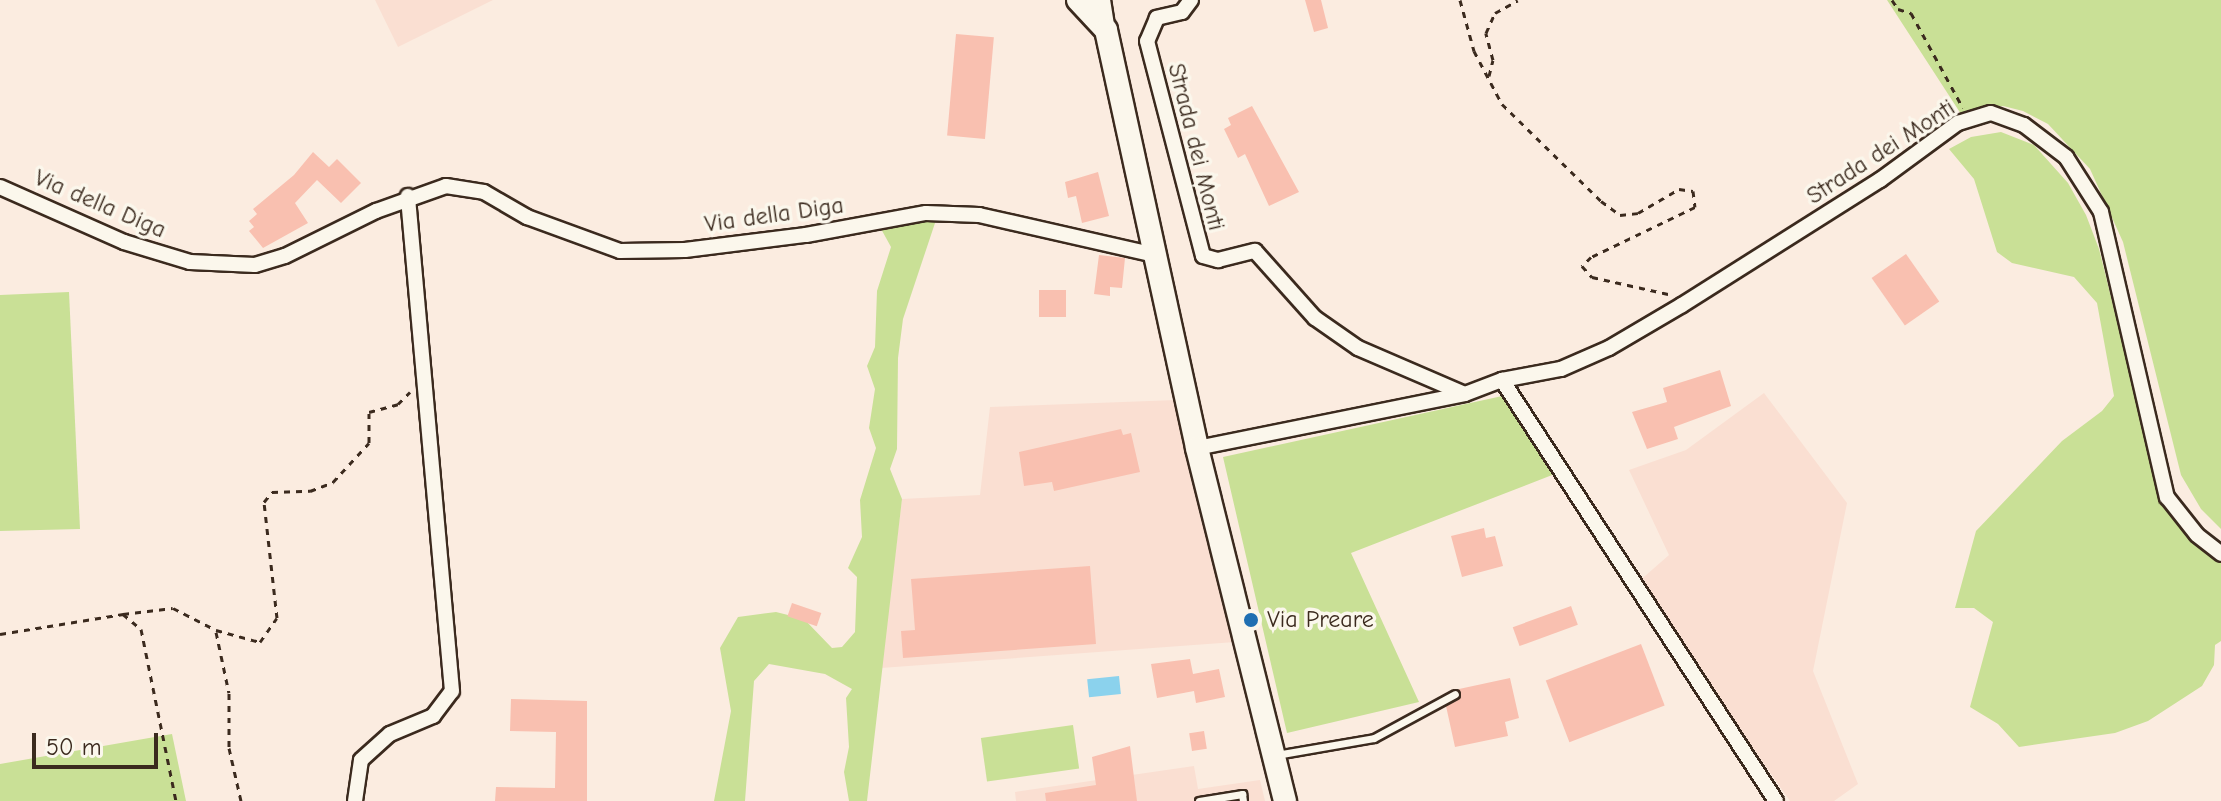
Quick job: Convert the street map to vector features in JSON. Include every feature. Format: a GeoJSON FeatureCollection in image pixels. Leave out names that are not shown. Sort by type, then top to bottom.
{"type":"FeatureCollection","features":[{"type":"Feature","properties":{"kind":"main road"},"geometry":{"type":"LineString","coordinates":[[1078,0],[1106,30]]}},
{"type":"Feature","properties":{"kind":"main road"},"geometry":{"type":"LineString","coordinates":[[1101,0],[1197,448],[1285,801]]}},
{"type":"Feature","properties":{"kind":"street","name":"Strada dei Monti"},"geometry":{"type":"LineString","coordinates":[[1191,0],[1182,12],[1157,18],[1147,41],[1203,256],[1218,260],[1255,251],[1315,318],[1358,348],[1465,394]]}},
{"type":"Feature","properties":{"kind":"street","name":"Strada dei Monti"},"geometry":{"type":"LineString","coordinates":[[1197,448],[1465,394],[1502,380],[1561,369],[1609,348],[1682,305],[1969,120],[1991,113],[2024,125],[2066,157],[2101,212],[2167,497],[2197,535],[2221,554]]}},
{"type":"Feature","properties":{"kind":"street","name":"Via della Diga"},"geometry":{"type":"LineString","coordinates":[[0,187],[124,242],[190,262],[255,265],[285,256],[408,196],[446,186],[484,192],[527,217],[620,251],[685,250],[806,235],[926,213],[979,215],[1155,255]]}},
{"type":"Feature","properties":{"kind":"street"},"geometry":{"type":"LineString","coordinates":[[355,801],[361,760],[390,734],[433,716],[452,691],[408,196]]}},
{"type":"Feature","properties":{"kind":"street"},"geometry":{"type":"LineString","coordinates":[[1502,380],[1776,801]]}},
{"type":"Feature","properties":{"kind":"lane"},"geometry":{"type":"LineString","coordinates":[[1274,756],[1374,738],[1455,694]]}},
{"type":"Feature","properties":{"kind":"lane"},"geometry":{"type":"LineString","coordinates":[[1205,801],[1242,794],[1243,801]]}},
{"type":"Feature","properties":{"kind":"path"},"geometry":{"type":"LineString","coordinates":[[1460,0],[1474,51],[1502,104],[1538,144],[1620,215],[1638,213],[1679,189],[1693,191],[1695,207],[1591,257],[1582,266],[1592,277],[1673,295],[1682,305]]}},
{"type":"Feature","properties":{"kind":"path"},"geometry":{"type":"LineString","coordinates":[[1488,78],[1493,60],[1486,33],[1495,13],[1518,0]]}},
{"type":"Feature","properties":{"kind":"path"},"geometry":{"type":"LineString","coordinates":[[1892,0],[1911,13],[1969,120]]}},
{"type":"Feature","properties":{"kind":"path"},"geometry":{"type":"LineString","coordinates":[[0,634],[173,608],[216,630],[260,642],[271,633],[277,618],[274,564],[262,516],[272,492],[310,491],[333,482],[369,443],[369,412],[398,404],[425,379]]}},
{"type":"Feature","properties":{"kind":"path"},"geometry":{"type":"LineString","coordinates":[[123,614],[141,629],[176,801]]}},
{"type":"Feature","properties":{"kind":"path"},"geometry":{"type":"LineString","coordinates":[[216,630],[229,693],[229,748],[241,801]]}},
{"type":"Feature","properties":{"kind":"shaded area"},"geometry":{"type":"Polygon","coordinates":[[[375,0],[493,0],[398,47],[375,0]]]}},
{"type":"Feature","properties":{"kind":"shaded area"},"geometry":{"type":"Polygon","coordinates":[[[1764,393],[1847,503],[1813,671],[1858,784],[1834,801],[1790,801],[1637,583],[1669,555],[1629,470],[1686,450],[1764,393]]]}},
{"type":"Feature","properties":{"kind":"shaded area"},"geometry":{"type":"Polygon","coordinates":[[[1176,400],[1235,642],[881,668],[902,499],[980,495],[990,407],[1176,400]]]}},
{"type":"Feature","properties":{"kind":"shaded area"},"geometry":{"type":"Polygon","coordinates":[[[1194,766],[1198,789],[1260,780],[1265,801],[1016,801],[1015,792],[1194,766]]]}},
{"type":"Feature","properties":{"kind":"green space"},"geometry":{"type":"Polygon","coordinates":[[[1887,0],[2221,0],[2221,529],[2201,509],[2181,475],[2123,242],[2090,169],[2048,124],[2023,111],[2003,106],[1961,114],[1887,0]]]}},
{"type":"Feature","properties":{"kind":"green space"},"geometry":{"type":"Polygon","coordinates":[[[2001,132],[2034,145],[2068,183],[2086,215],[2099,249],[2158,485],[2221,562],[2221,641],[2215,645],[2214,665],[2202,686],[2148,721],[2115,733],[2019,747],[1998,724],[1970,707],[1993,622],[1974,608],[1955,608],[1976,531],[2062,441],[2102,411],[2114,396],[2097,303],[2074,277],[2012,263],[1997,252],[1974,179],[1949,149],[1971,137],[2001,132]]]}},
{"type":"Feature","properties":{"kind":"green space"},"geometry":{"type":"Polygon","coordinates":[[[936,220],[903,319],[898,358],[897,449],[890,469],[902,499],[867,801],[849,801],[844,772],[849,747],[846,698],[852,689],[825,674],[769,664],[754,681],[745,801],[714,801],[731,711],[720,648],[738,617],[776,612],[804,619],[832,648],[842,647],[855,632],[857,577],[848,568],[862,537],[860,500],[876,448],[869,428],[875,389],[867,366],[875,347],[877,291],[891,247],[880,227],[936,220]]]}},
{"type":"Feature","properties":{"kind":"green space"},"geometry":{"type":"Polygon","coordinates":[[[69,292],[80,529],[0,531],[0,295],[69,292]]]}},
{"type":"Feature","properties":{"kind":"green space"},"geometry":{"type":"Polygon","coordinates":[[[1516,393],[1565,470],[1351,553],[1419,702],[1287,733],[1223,457],[1516,393]]]}},
{"type":"Feature","properties":{"kind":"green space"},"geometry":{"type":"Polygon","coordinates":[[[1073,725],[1079,769],[987,782],[981,738],[1073,725]]]}},
{"type":"Feature","properties":{"kind":"green space"},"geometry":{"type":"Polygon","coordinates":[[[172,734],[186,801],[0,801],[0,764],[172,734]]]}},
{"type":"Feature","properties":{"kind":"water"},"geometry":{"type":"Polygon","coordinates":[[[1119,676],[1121,694],[1089,697],[1087,679],[1119,676]]]}},
{"type":"Feature","properties":{"kind":"building"},"geometry":{"type":"Polygon","coordinates":[[[1305,0],[1321,0],[1328,28],[1314,32],[1305,0]]]}},
{"type":"Feature","properties":{"kind":"building"},"geometry":{"type":"Polygon","coordinates":[[[956,34],[994,37],[985,139],[947,136],[956,34]]]}},
{"type":"Feature","properties":{"kind":"building"},"geometry":{"type":"Polygon","coordinates":[[[1252,106],[1299,192],[1269,206],[1245,154],[1238,158],[1224,129],[1231,125],[1228,118],[1252,106]]]}},
{"type":"Feature","properties":{"kind":"building"},"geometry":{"type":"Polygon","coordinates":[[[313,152],[329,167],[337,159],[361,183],[341,203],[317,180],[295,203],[308,223],[263,248],[249,231],[254,227],[249,221],[257,214],[253,209],[294,175],[313,152]]]}},
{"type":"Feature","properties":{"kind":"building"},"geometry":{"type":"Polygon","coordinates":[[[1098,172],[1109,216],[1082,223],[1076,196],[1068,198],[1065,182],[1098,172]]]}},
{"type":"Feature","properties":{"kind":"building"},"geometry":{"type":"Polygon","coordinates":[[[1906,254],[1939,302],[1905,326],[1872,278],[1906,254]]]}},
{"type":"Feature","properties":{"kind":"building"},"geometry":{"type":"Polygon","coordinates":[[[1099,255],[1125,258],[1122,288],[1110,287],[1110,296],[1094,294],[1099,255]]]}},
{"type":"Feature","properties":{"kind":"building"},"geometry":{"type":"Polygon","coordinates":[[[1039,290],[1066,290],[1066,317],[1039,317],[1039,290]]]}},
{"type":"Feature","properties":{"kind":"building"},"geometry":{"type":"Polygon","coordinates":[[[1720,370],[1731,406],[1674,427],[1678,439],[1647,449],[1632,412],[1667,402],[1663,388],[1720,370]]]}},
{"type":"Feature","properties":{"kind":"building"},"geometry":{"type":"Polygon","coordinates":[[[1121,429],[1123,435],[1131,433],[1140,472],[1054,491],[1052,482],[1024,486],[1019,452],[1121,429]]]}},
{"type":"Feature","properties":{"kind":"building"},"geometry":{"type":"Polygon","coordinates":[[[1484,528],[1486,538],[1495,536],[1503,566],[1462,577],[1451,536],[1484,528]]]}},
{"type":"Feature","properties":{"kind":"building"},"geometry":{"type":"Polygon","coordinates":[[[1090,566],[1096,644],[903,658],[901,631],[915,630],[911,579],[1090,566]]]}},
{"type":"Feature","properties":{"kind":"building"},"geometry":{"type":"Polygon","coordinates":[[[792,603],[821,613],[817,626],[787,616],[792,603]]]}},
{"type":"Feature","properties":{"kind":"building"},"geometry":{"type":"Polygon","coordinates":[[[1571,606],[1578,625],[1520,646],[1513,627],[1571,606]]]}},
{"type":"Feature","properties":{"kind":"building"},"geometry":{"type":"Polygon","coordinates":[[[1641,644],[1665,706],[1569,742],[1546,681],[1641,644]]]}},
{"type":"Feature","properties":{"kind":"building"},"geometry":{"type":"Polygon","coordinates":[[[1190,659],[1193,674],[1219,669],[1225,697],[1196,703],[1194,691],[1157,698],[1151,664],[1190,659]]]}},
{"type":"Feature","properties":{"kind":"building"},"geometry":{"type":"Polygon","coordinates":[[[1510,678],[1519,718],[1505,722],[1508,736],[1455,747],[1446,706],[1460,698],[1459,689],[1510,678]]]}},
{"type":"Feature","properties":{"kind":"building"},"geometry":{"type":"Polygon","coordinates":[[[511,699],[587,701],[587,801],[495,801],[496,787],[555,788],[556,732],[510,731],[511,699]]]}},
{"type":"Feature","properties":{"kind":"building"},"geometry":{"type":"Polygon","coordinates":[[[1204,731],[1207,749],[1192,751],[1189,733],[1204,731]]]}},
{"type":"Feature","properties":{"kind":"building"},"geometry":{"type":"Polygon","coordinates":[[[1130,746],[1137,801],[1046,801],[1045,793],[1096,785],[1092,757],[1130,746]]]}},
{"type":"Feature","properties":{"kind":"place","name":"Via Preare"},"geometry":{"type":"Point","coordinates":[1251,620]}}]}
